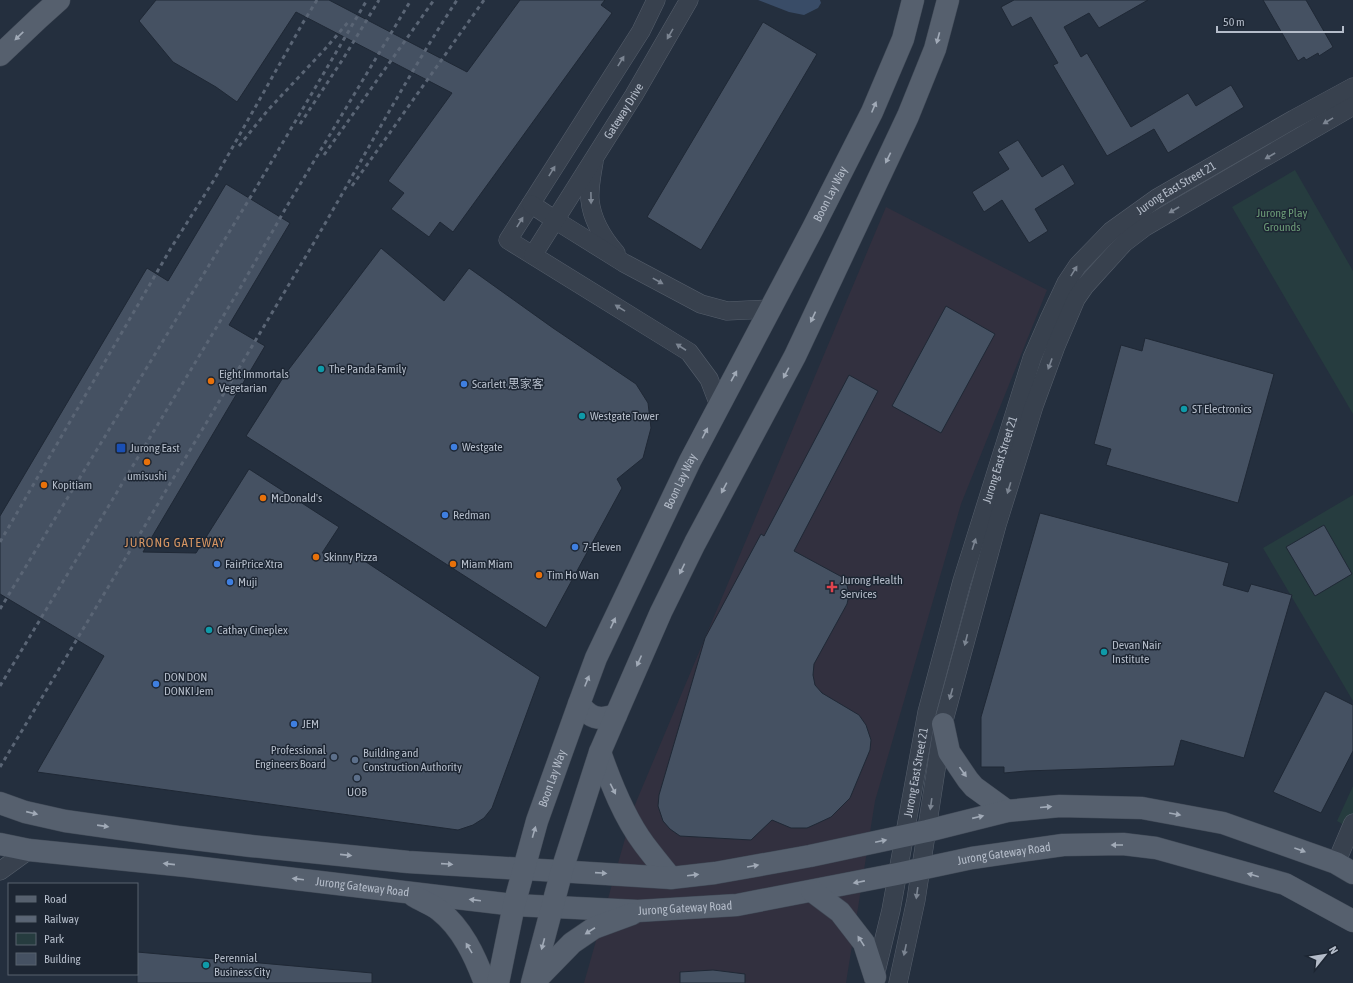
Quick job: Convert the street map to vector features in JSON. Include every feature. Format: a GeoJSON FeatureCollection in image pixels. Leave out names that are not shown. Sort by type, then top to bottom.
{"type":"FeatureCollection","features":[{"type":"Feature","properties":{"kind":"main road"},"geometry":{"type":"LineString","coordinates":[[0,55],[60,0]]}},
{"type":"Feature","properties":{"kind":"main road","name":"Boon Lay Way"},"geometry":{"type":"LineString","coordinates":[[498,983],[514,905],[540,813],[578,704],[600,651],[690,460],[771,309],[872,112],[903,39],[913,0]]}},
{"type":"Feature","properties":{"kind":"main road"},"geometry":{"type":"LineString","coordinates":[[532,983],[562,870],[600,752],[661,612],[695,543],[795,356],[908,116],[935,49],[948,0]]}},
{"type":"Feature","properties":{"kind":"main road"},"geometry":{"type":"LineString","coordinates":[[578,704],[586,712],[595,717],[606,718],[616,715]]}},
{"type":"Feature","properties":{"kind":"main road"},"geometry":{"type":"LineString","coordinates":[[943,724],[948,752],[968,780],[974,787],[1007,811]]}},
{"type":"Feature","properties":{"kind":"main road"},"geometry":{"type":"LineString","coordinates":[[600,752],[610,782],[626,815],[643,843],[671,878]]}},
{"type":"Feature","properties":{"kind":"main road"},"geometry":{"type":"LineString","coordinates":[[0,803],[25,812],[65,821],[178,837],[408,862],[562,870],[671,878],[715,873],[810,856],[927,831],[1007,811],[1060,806],[1142,808],[1223,823],[1344,868]]}},
{"type":"Feature","properties":{"kind":"main road","name":"Jurong Gateway Road"},"geometry":{"type":"LineString","coordinates":[[0,844],[29,850],[186,866],[514,905],[638,911],[737,905],[972,858],[1063,845],[1123,844],[1149,848],[1285,884],[1353,921]]}},
{"type":"Feature","properties":{"kind":"main road"},"geometry":{"type":"LineString","coordinates":[[812,891],[840,912],[864,943],[874,980]]}},
{"type":"Feature","properties":{"kind":"main road"},"geometry":{"type":"LineString","coordinates":[[406,892],[438,910],[457,928],[478,963],[485,983]]}},
{"type":"Feature","properties":{"kind":"main road"},"geometry":{"type":"LineString","coordinates":[[532,983],[572,943],[594,928],[638,911]]}},
{"type":"Feature","properties":{"kind":"street"},"geometry":{"type":"LineString","coordinates":[[656,0],[641,30],[508,240],[690,352],[709,379],[719,405]]}},
{"type":"Feature","properties":{"kind":"street","name":"Gateway Drive"},"geometry":{"type":"LineString","coordinates":[[533,255],[594,159],[689,0]]}},
{"type":"Feature","properties":{"kind":"street","name":"Jurong East Street 21"},"geometry":{"type":"LineString","coordinates":[[874,980],[891,910],[927,712],[962,581],[1032,358],[1048,319],[1070,277],[1078,265],[1111,231],[1128,217],[1157,198],[1294,119],[1353,87]]}},
{"type":"Feature","properties":{"kind":"street","name":"Jurong East Street 21"},"geometry":{"type":"LineString","coordinates":[[898,983],[921,868],[943,724],[997,525],[1034,406],[1076,299],[1085,286],[1124,243],[1145,226],[1353,106]]}},
{"type":"Feature","properties":{"kind":"street"},"geometry":{"type":"LineString","coordinates":[[594,159],[590,200],[595,222],[606,241],[624,263]]}},
{"type":"Feature","properties":{"kind":"street"},"geometry":{"type":"LineString","coordinates":[[531,204],[624,263],[701,304],[727,311],[771,309]]}},
{"type":"Feature","properties":{"kind":"street"},"geometry":{"type":"LineString","coordinates":[[1344,868],[1353,823]]}},
{"type":"Feature","properties":{"kind":"street"},"geometry":{"type":"LineString","coordinates":[[1344,868],[1353,848]]}},
{"type":"Feature","properties":{"kind":"street"},"geometry":{"type":"LineString","coordinates":[[0,871],[29,850]]}},
{"type":"Feature","properties":{"kind":"shaded area","name":"Jurong Health Services"},"geometry":{"type":"Polygon","coordinates":[[[886,207],[1047,290],[961,504],[875,801],[846,983],[584,983],[634,807],[886,207]]]}},
{"type":"Feature","properties":{"kind":"green space","name":"Jurong Play Grounds"},"geometry":{"type":"Polygon","coordinates":[[[1295,170],[1353,271],[1353,414],[1232,207],[1295,170]]]}},
{"type":"Feature","properties":{"kind":"green space"},"geometry":{"type":"Polygon","coordinates":[[[1353,495],[1353,701],[1263,548],[1353,495]]]}},
{"type":"Feature","properties":{"kind":"green space"},"geometry":{"type":"Polygon","coordinates":[[[1353,786],[1353,830],[1337,821],[1353,786]]]}},
{"type":"Feature","properties":{"kind":"water"},"geometry":{"type":"Polygon","coordinates":[[[758,0],[820,0],[821,3],[818,8],[804,15],[789,12],[758,0]]]}},
{"type":"Feature","properties":{"kind":"building"},"geometry":{"type":"Polygon","coordinates":[[[156,0],[329,0],[467,72],[520,0],[605,0],[601,5],[612,13],[453,232],[440,222],[429,237],[391,209],[404,193],[388,181],[452,93],[296,12],[237,102],[216,87],[173,62],[139,21],[156,0]]]}},
{"type":"Feature","properties":{"kind":"building"},"geometry":{"type":"Polygon","coordinates":[[[1014,0],[1148,0],[1099,28],[1089,13],[1064,27],[1081,57],[1087,53],[1131,127],[1188,93],[1196,106],[1231,85],[1244,107],[1168,153],[1154,129],[1107,156],[1053,65],[1058,63],[1031,17],[1012,27],[1001,7],[1014,0]]]}},
{"type":"Feature","properties":{"kind":"building"},"geometry":{"type":"Polygon","coordinates":[[[1263,0],[1306,0],[1333,47],[1319,56],[1318,53],[1306,60],[1304,57],[1298,61],[1263,0]]]}},
{"type":"Feature","properties":{"kind":"building"},"geometry":{"type":"Polygon","coordinates":[[[763,22],[817,54],[701,250],[647,217],[763,22]]]}},
{"type":"Feature","properties":{"kind":"building"},"geometry":{"type":"Polygon","coordinates":[[[1018,140],[1042,177],[1063,164],[1075,184],[1035,209],[1048,231],[1029,243],[1002,200],[984,212],[972,192],[1009,169],[998,152],[1018,140]]]}},
{"type":"Feature","properties":{"kind":"building"},"geometry":{"type":"Polygon","coordinates":[[[226,184],[290,223],[229,325],[265,346],[143,552],[196,553],[249,469],[339,527],[322,553],[354,554],[540,677],[492,808],[484,818],[473,825],[458,830],[37,772],[104,656],[0,594],[0,516],[147,268],[168,281],[226,184]]]}},
{"type":"Feature","properties":{"kind":"building","name":"Westgate"},"geometry":{"type":"Polygon","coordinates":[[[381,248],[444,301],[469,268],[553,328],[636,384],[648,403],[651,428],[643,458],[617,479],[622,488],[546,628],[246,436],[286,373],[381,248]]]}},
{"type":"Feature","properties":{"kind":"building"},"geometry":{"type":"Polygon","coordinates":[[[946,306],[995,334],[941,433],[892,406],[946,306]]]}},
{"type":"Feature","properties":{"kind":"building","name":"ST Electronics"},"geometry":{"type":"Polygon","coordinates":[[[1145,338],[1274,374],[1238,503],[1106,465],[1111,449],[1094,444],[1121,345],[1142,351],[1145,338]]]}},
{"type":"Feature","properties":{"kind":"building"},"geometry":{"type":"Polygon","coordinates":[[[849,375],[878,391],[794,551],[842,577],[847,585],[849,595],[847,604],[814,664],[813,675],[815,685],[822,693],[859,715],[866,725],[871,740],[870,750],[850,798],[831,817],[816,824],[807,828],[791,828],[772,820],[751,840],[680,836],[670,829],[663,821],[658,806],[659,795],[705,638],[761,534],[764,536],[849,375]]]}},
{"type":"Feature","properties":{"kind":"building","name":"Devan Nair Institute"},"geometry":{"type":"Polygon","coordinates":[[[1040,513],[1229,563],[1223,585],[1248,592],[1251,584],[1292,595],[1244,758],[1181,740],[1174,766],[1004,773],[1004,767],[981,767],[981,717],[1040,513]]]}},
{"type":"Feature","properties":{"kind":"building"},"geometry":{"type":"Polygon","coordinates":[[[1324,525],[1352,574],[1315,596],[1286,547],[1324,525]]]}},
{"type":"Feature","properties":{"kind":"building"},"geometry":{"type":"Polygon","coordinates":[[[1325,691],[1353,705],[1353,751],[1321,813],[1273,792],[1325,691]]]}},
{"type":"Feature","properties":{"kind":"building","name":"Perennial Business City"},"geometry":{"type":"Polygon","coordinates":[[[138,952],[372,973],[372,983],[137,983],[138,952]]]}},
{"type":"Feature","properties":{"kind":"building"},"geometry":{"type":"Polygon","coordinates":[[[713,970],[745,974],[745,983],[680,983],[680,972],[713,970]]]}},
{"type":"Feature","properties":{"kind":"railway"},"geometry":{"type":"LineString","coordinates":[[0,542],[171,248],[214,180],[317,0]]}},
{"type":"Feature","properties":{"kind":"railway"},"geometry":{"type":"LineString","coordinates":[[0,609],[256,188],[367,0]]}},
{"type":"Feature","properties":{"kind":"railway"},"geometry":{"type":"LineString","coordinates":[[300,124],[343,59],[379,0]]}},
{"type":"Feature","properties":{"kind":"railway"},"geometry":{"type":"LineString","coordinates":[[0,686],[239,290],[287,206],[411,0]]}},
{"type":"Feature","properties":{"kind":"railway"},"geometry":{"type":"LineString","coordinates":[[324,155],[434,0]]}},
{"type":"Feature","properties":{"kind":"railway"},"geometry":{"type":"LineString","coordinates":[[0,767],[309,251],[418,62],[457,0]]}},
{"type":"Feature","properties":{"kind":"railway"},"geometry":{"type":"LineString","coordinates":[[352,186],[484,0]]}},
{"type":"Feature","properties":{"kind":"railway"},"geometry":{"type":"LineString","coordinates":[[239,146],[268,110],[350,20]]}},
{"type":"Feature","properties":{"kind":"place","name":"The Panda Family"},"geometry":{"type":"Point","coordinates":[321,369]}},
{"type":"Feature","properties":{"kind":"place","name":"Eight Immortals Vegetarian"},"geometry":{"type":"Point","coordinates":[211,381]}},
{"type":"Feature","properties":{"kind":"place","name":"Scarlett 思家客"},"geometry":{"type":"Point","coordinates":[464,384]}},
{"type":"Feature","properties":{"kind":"place","name":"ST Electronics"},"geometry":{"type":"Point","coordinates":[1184,409]}},
{"type":"Feature","properties":{"kind":"place","name":"Westgate Tower"},"geometry":{"type":"Point","coordinates":[582,416]}},
{"type":"Feature","properties":{"kind":"place","name":"Westgate"},"geometry":{"type":"Point","coordinates":[454,447]}},
{"type":"Feature","properties":{"kind":"place","name":"Jurong East"},"geometry":{"type":"Point","coordinates":[121,448]}},
{"type":"Feature","properties":{"kind":"place","name":"umisushi"},"geometry":{"type":"Point","coordinates":[147,462]}},
{"type":"Feature","properties":{"kind":"place","name":"Kopitiam"},"geometry":{"type":"Point","coordinates":[44,485]}},
{"type":"Feature","properties":{"kind":"place","name":"McDonald's"},"geometry":{"type":"Point","coordinates":[263,498]}},
{"type":"Feature","properties":{"kind":"place","name":"Redman"},"geometry":{"type":"Point","coordinates":[445,515]}},
{"type":"Feature","properties":{"kind":"place","name":"7-Eleven"},"geometry":{"type":"Point","coordinates":[575,547]}},
{"type":"Feature","properties":{"kind":"place","name":"Skinny Pizza"},"geometry":{"type":"Point","coordinates":[316,557]}},
{"type":"Feature","properties":{"kind":"place","name":"FairPrice Xtra"},"geometry":{"type":"Point","coordinates":[217,564]}},
{"type":"Feature","properties":{"kind":"place","name":"Miam Miam"},"geometry":{"type":"Point","coordinates":[453,564]}},
{"type":"Feature","properties":{"kind":"place","name":"Tim Ho Wan"},"geometry":{"type":"Point","coordinates":[539,575]}},
{"type":"Feature","properties":{"kind":"place","name":"Muji"},"geometry":{"type":"Point","coordinates":[230,582]}},
{"type":"Feature","properties":{"kind":"place","name":"Jurong Health Services"},"geometry":{"type":"Point","coordinates":[832,587]}},
{"type":"Feature","properties":{"kind":"place","name":"Cathay Cineplex"},"geometry":{"type":"Point","coordinates":[209,630]}},
{"type":"Feature","properties":{"kind":"place","name":"Devan Nair Institute"},"geometry":{"type":"Point","coordinates":[1104,652]}},
{"type":"Feature","properties":{"kind":"place","name":"DON DON DONKI Jem"},"geometry":{"type":"Point","coordinates":[156,684]}},
{"type":"Feature","properties":{"kind":"place","name":"JEM"},"geometry":{"type":"Point","coordinates":[294,724]}},
{"type":"Feature","properties":{"kind":"place","name":"Professional Engineers Board"},"geometry":{"type":"Point","coordinates":[334,757]}},
{"type":"Feature","properties":{"kind":"place","name":"Building and Construction Authority"},"geometry":{"type":"Point","coordinates":[355,760]}},
{"type":"Feature","properties":{"kind":"place","name":"UOB"},"geometry":{"type":"Point","coordinates":[357,778]}},
{"type":"Feature","properties":{"kind":"place","name":"Perennial Business City"},"geometry":{"type":"Point","coordinates":[206,965]}},
{"type":"Feature","properties":{"kind":"district","name":"JURONG GATEWAY"},"geometry":{"type":"Point","coordinates":[175,542]}}]}
